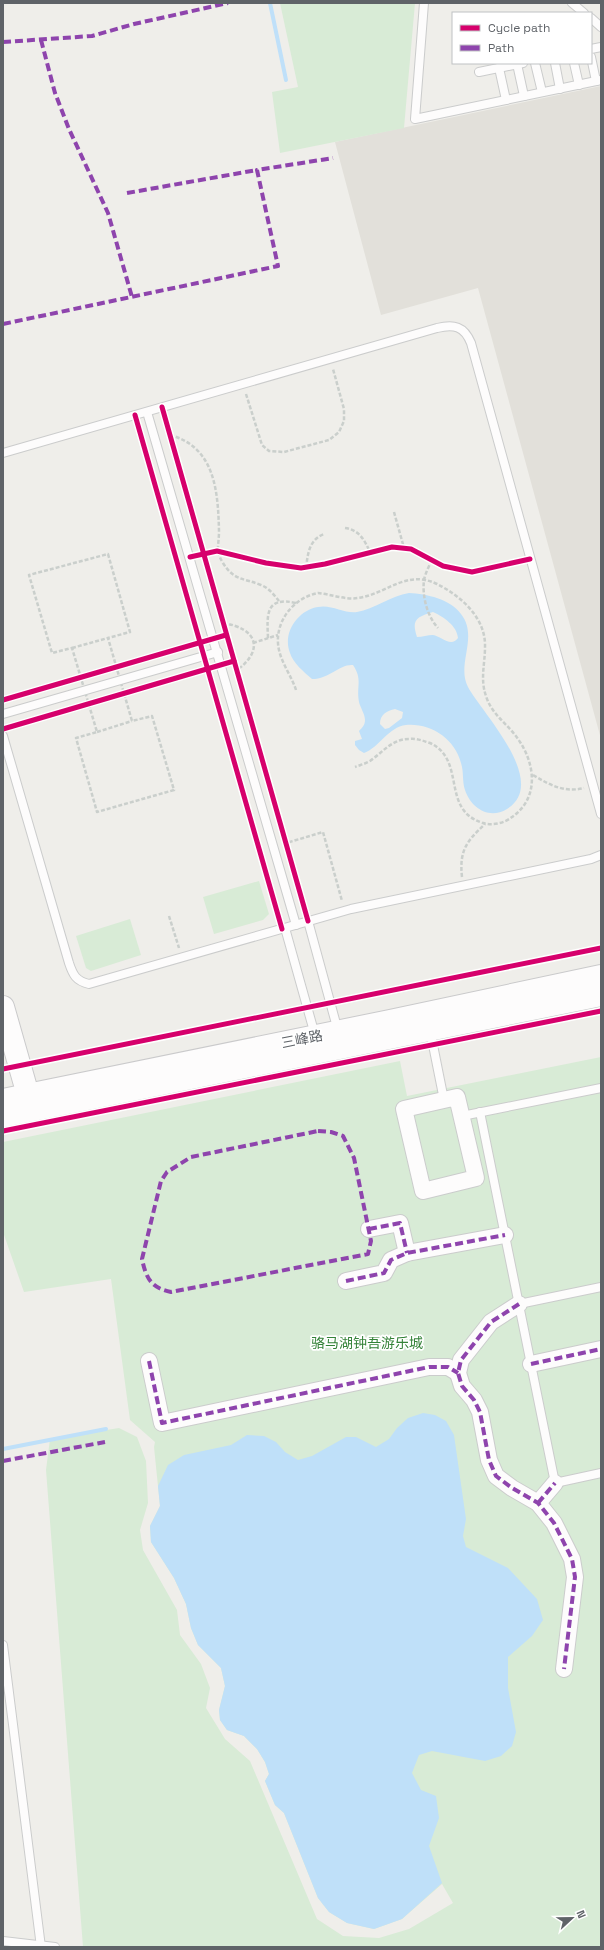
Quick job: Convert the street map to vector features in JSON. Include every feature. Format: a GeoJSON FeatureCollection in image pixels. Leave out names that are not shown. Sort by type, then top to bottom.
{"type":"FeatureCollection","features":[{"type":"Feature","properties":{"kind":"main road","name":"三峰路"},"geometry":{"type":"LineString","coordinates":[[429,1022],[601,976]]}},
{"type":"Feature","properties":{"kind":"main road","name":"三峰路"},"geometry":{"type":"LineString","coordinates":[[4,1105],[30,1102],[429,1022],[601,995]]}},
{"type":"Feature","properties":{"kind":"main road"},"geometry":{"type":"LineString","coordinates":[[3,1007],[30,1102]]}},
{"type":"Feature","properties":{"kind":"street"},"geometry":{"type":"LineString","coordinates":[[457,1097],[462,1116],[476,1178],[422,1190],[404,1109],[457,1097]]}},
{"type":"Feature","properties":{"kind":"street"},"geometry":{"type":"LineString","coordinates":[[369,1230],[400,1223],[406,1253]]}},
{"type":"Feature","properties":{"kind":"street"},"geometry":{"type":"LineString","coordinates":[[346,1281],[384,1273],[391,1260],[406,1253],[505,1235]]}},
{"type":"Feature","properties":{"kind":"street"},"geometry":{"type":"LineString","coordinates":[[519,1304],[504,1313],[487,1328],[461,1360],[458,1373],[462,1386],[474,1400],[480,1412],[489,1460],[496,1476],[522,1495],[538,1503],[554,1523],[572,1560],[575,1578],[564,1669]]}},
{"type":"Feature","properties":{"kind":"street"},"geometry":{"type":"LineString","coordinates":[[531,1364],[601,1349]]}},
{"type":"Feature","properties":{"kind":"street"},"geometry":{"type":"LineString","coordinates":[[149,1361],[162,1423],[429,1367],[448,1367],[458,1373]]}},
{"type":"Feature","properties":{"kind":"street"},"geometry":{"type":"LineString","coordinates":[[538,1503],[555,1483]]}},
{"type":"Feature","properties":{"kind":"lane"},"geometry":{"type":"LineString","coordinates":[[424,3],[415,119],[598,81],[592,60]]}},
{"type":"Feature","properties":{"kind":"lane"},"geometry":{"type":"LineString","coordinates":[[572,3],[583,12]]}},
{"type":"Feature","properties":{"kind":"lane"},"geometry":{"type":"LineString","coordinates":[[592,19],[601,27]]}},
{"type":"Feature","properties":{"kind":"lane"},"geometry":{"type":"LineString","coordinates":[[479,72],[520,64],[524,96]]}},
{"type":"Feature","properties":{"kind":"lane"},"geometry":{"type":"LineString","coordinates":[[535,64],[542,92]]}},
{"type":"Feature","properties":{"kind":"lane"},"geometry":{"type":"LineString","coordinates":[[555,64],[560,89]]}},
{"type":"Feature","properties":{"kind":"lane"},"geometry":{"type":"LineString","coordinates":[[574,64],[579,85]]}},
{"type":"Feature","properties":{"kind":"lane"},"geometry":{"type":"LineString","coordinates":[[499,68],[506,100]]}},
{"type":"Feature","properties":{"kind":"lane"},"geometry":{"type":"LineString","coordinates":[[3,453],[448,326],[462,330],[467,335],[601,814]]}},
{"type":"Feature","properties":{"kind":"lane"},"geometry":{"type":"LineString","coordinates":[[147,412],[218,652],[296,925]]}},
{"type":"Feature","properties":{"kind":"lane"},"geometry":{"type":"LineString","coordinates":[[3,714],[218,652]]}},
{"type":"Feature","properties":{"kind":"lane"},"geometry":{"type":"LineString","coordinates":[[3,736],[73,976],[80,982],[89,984],[345,911],[591,859],[601,854]]}},
{"type":"Feature","properties":{"kind":"lane"},"geometry":{"type":"LineString","coordinates":[[308,921],[340,1040]]}},
{"type":"Feature","properties":{"kind":"lane"},"geometry":{"type":"LineString","coordinates":[[286,928],[318,1044]]}},
{"type":"Feature","properties":{"kind":"lane"},"geometry":{"type":"LineString","coordinates":[[429,1022],[444,1100]]}},
{"type":"Feature","properties":{"kind":"lane"},"geometry":{"type":"LineString","coordinates":[[462,1116],[601,1088]]}},
{"type":"Feature","properties":{"kind":"lane"},"geometry":{"type":"LineString","coordinates":[[480,1112],[555,1483],[601,1473]]}},
{"type":"Feature","properties":{"kind":"lane"},"geometry":{"type":"LineString","coordinates":[[519,1304],[601,1287]]}},
{"type":"Feature","properties":{"kind":"lane"},"geometry":{"type":"LineString","coordinates":[[3,1645],[5,1678],[41,1946]]}},
{"type":"Feature","properties":{"kind":"lane"},"geometry":{"type":"LineString","coordinates":[[3,1941],[55,1947]]}},
{"type":"Feature","properties":{"kind":"path"},"geometry":{"type":"LineString","coordinates":[[243,384],[262,445],[269,450],[284,452],[329,440],[339,432],[344,421],[344,409],[330,359]]}},
{"type":"Feature","properties":{"kind":"path"},"geometry":{"type":"LineString","coordinates":[[162,408],[172,442]]}},
{"type":"Feature","properties":{"kind":"path"},"geometry":{"type":"LineString","coordinates":[[170,435],[181,438],[194,446],[205,458],[216,493],[219,533],[217,551],[230,574],[238,579],[261,585],[270,590],[279,601]]}},
{"type":"Feature","properties":{"kind":"path"},"geometry":{"type":"LineString","coordinates":[[394,512],[401,548],[411,549]]}},
{"type":"Feature","properties":{"kind":"path"},"geometry":{"type":"LineString","coordinates":[[345,528],[353,529],[360,534],[370,552]]}},
{"type":"Feature","properties":{"kind":"path"},"geometry":{"type":"LineString","coordinates":[[306,568],[311,543],[315,538],[324,534]]}},
{"type":"Feature","properties":{"kind":"path"},"geometry":{"type":"LineString","coordinates":[[363,554],[377,550]]}},
{"type":"Feature","properties":{"kind":"path"},"geometry":{"type":"LineString","coordinates":[[190,557],[217,551],[224,553]]}},
{"type":"Feature","properties":{"kind":"path"},"geometry":{"type":"LineString","coordinates":[[425,556],[438,563]]}},
{"type":"Feature","properties":{"kind":"path"},"geometry":{"type":"LineString","coordinates":[[432,560],[424,579],[424,591],[430,616],[438,628]]}},
{"type":"Feature","properties":{"kind":"path"},"geometry":{"type":"LineString","coordinates":[[296,690],[279,650],[278,635],[280,624],[296,603],[318,593],[358,598],[396,583],[424,579],[438,584],[467,604],[476,616],[486,645],[482,671],[485,695],[495,715],[516,736],[526,753],[533,774],[532,792],[520,811],[510,818],[498,823],[485,824],[467,815],[456,798],[448,759],[441,750],[427,742],[409,738],[400,740],[391,744],[368,762],[355,767]]}},
{"type":"Feature","properties":{"kind":"path"},"geometry":{"type":"LineString","coordinates":[[268,638],[269,611],[272,605],[279,601],[296,603]]}},
{"type":"Feature","properties":{"kind":"path"},"geometry":{"type":"LineString","coordinates":[[214,639],[226,635],[221,616]]}},
{"type":"Feature","properties":{"kind":"path"},"geometry":{"type":"LineString","coordinates":[[223,623],[248,632],[253,643],[254,652],[251,658],[236,671]]}},
{"type":"Feature","properties":{"kind":"path"},"geometry":{"type":"LineString","coordinates":[[253,643],[278,635]]}},
{"type":"Feature","properties":{"kind":"path"},"geometry":{"type":"LineString","coordinates":[[72,648],[108,638]]}},
{"type":"Feature","properties":{"kind":"path"},"geometry":{"type":"LineString","coordinates":[[221,665],[234,661],[239,678]]}},
{"type":"Feature","properties":{"kind":"path"},"geometry":{"type":"LineString","coordinates":[[109,669],[124,665]]}},
{"type":"Feature","properties":{"kind":"path"},"geometry":{"type":"LineString","coordinates":[[73,679],[88,675]]}},
{"type":"Feature","properties":{"kind":"path"},"geometry":{"type":"LineString","coordinates":[[117,696],[132,691]]}},
{"type":"Feature","properties":{"kind":"path"},"geometry":{"type":"LineString","coordinates":[[81,706],[96,702]]}},
{"type":"Feature","properties":{"kind":"path"},"geometry":{"type":"LineString","coordinates":[[97,732],[132,721]]}},
{"type":"Feature","properties":{"kind":"path"},"geometry":{"type":"LineString","coordinates":[[533,774],[547,783],[569,791],[593,786]]}},
{"type":"Feature","properties":{"kind":"path"},"geometry":{"type":"LineString","coordinates":[[463,885],[460,865],[463,852],[468,841],[485,824]]}},
{"type":"Feature","properties":{"kind":"path"},"geometry":{"type":"LineString","coordinates":[[273,846],[323,832],[345,911]]}},
{"type":"Feature","properties":{"kind":"path"},"geometry":{"type":"LineString","coordinates":[[284,835],[288,850]]}},
{"type":"Feature","properties":{"kind":"path"},"geometry":{"type":"LineString","coordinates":[[169,916],[182,958]]}},
{"type":"Feature","properties":{"kind":"shaded area"},"geometry":{"type":"Polygon","coordinates":[[[601,86],[601,739],[478,288],[381,315],[335,142],[601,86]]]}},
{"type":"Feature","properties":{"kind":"green space"},"geometry":{"type":"Polygon","coordinates":[[[280,3],[415,3],[404,128],[280,153],[272,92],[298,87],[280,3]]]}},
{"type":"Feature","properties":{"kind":"green space"},"geometry":{"type":"Polygon","coordinates":[[[259,881],[269,914],[263,920],[214,934],[203,897],[259,881]]]}},
{"type":"Feature","properties":{"kind":"green space"},"geometry":{"type":"Polygon","coordinates":[[[130,919],[141,955],[91,971],[86,968],[76,936],[130,919]]]}},
{"type":"Feature","properties":{"kind":"green space","name":"骆马湖钟吾游乐城"},"geometry":{"type":"Polygon","coordinates":[[[601,1057],[601,1947],[83,1947],[46,1470],[50,1439],[119,1428],[137,1437],[146,1461],[148,1503],[140,1530],[143,1550],[177,1610],[180,1635],[201,1664],[210,1688],[206,1708],[225,1739],[250,1761],[317,1919],[343,1936],[379,1938],[409,1929],[453,1903],[442,1884],[402,1919],[374,1929],[347,1923],[329,1912],[318,1898],[284,1813],[275,1805],[265,1781],[269,1774],[265,1762],[257,1749],[244,1736],[227,1730],[220,1720],[219,1710],[225,1686],[221,1668],[198,1645],[191,1628],[186,1604],[174,1578],[151,1542],[150,1526],[160,1506],[154,1447],[155,1442],[130,1420],[111,1279],[24,1292],[3,1232],[3,1142],[400,1061],[407,1096],[601,1057]]]}},
{"type":"Feature","properties":{"kind":"water"},"geometry":{"type":"Polygon","coordinates":[[[409,593],[438,598],[456,609],[466,623],[468,641],[464,669],[468,687],[509,748],[517,765],[521,782],[518,797],[507,809],[500,812],[487,813],[476,807],[465,790],[462,766],[458,754],[448,740],[433,730],[415,725],[406,725],[394,729],[370,750],[364,753],[359,750],[355,745],[355,741],[362,739],[359,731],[364,725],[365,720],[358,696],[359,679],[353,665],[343,667],[324,677],[312,679],[291,657],[288,645],[290,630],[298,618],[311,609],[323,606],[348,612],[357,612],[409,593]],[[433,612],[419,617],[415,622],[417,637],[433,635],[449,642],[455,641],[458,638],[453,626],[441,616],[433,612]],[[395,709],[387,712],[381,718],[380,724],[385,729],[389,728],[402,718],[403,712],[395,709]]]}},
{"type":"Feature","properties":{"kind":"water"},"geometry":{"type":"Polygon","coordinates":[[[423,1413],[435,1415],[446,1421],[454,1435],[466,1519],[463,1536],[466,1547],[508,1568],[537,1599],[543,1620],[532,1636],[508,1657],[508,1688],[516,1732],[512,1746],[501,1756],[485,1761],[432,1751],[419,1755],[412,1773],[421,1790],[436,1796],[439,1818],[429,1846],[442,1883],[402,1919],[374,1929],[347,1923],[329,1912],[318,1898],[284,1813],[275,1805],[265,1781],[269,1774],[265,1762],[257,1749],[244,1736],[227,1730],[220,1720],[219,1710],[225,1686],[221,1668],[198,1645],[191,1628],[186,1604],[174,1578],[151,1542],[150,1526],[160,1506],[158,1486],[168,1465],[184,1455],[231,1445],[247,1435],[264,1436],[276,1442],[285,1452],[298,1460],[312,1456],[346,1437],[356,1437],[376,1447],[389,1439],[397,1428],[408,1418],[423,1413]]]}},
{"type":"Feature","properties":{"kind":"waterway"},"geometry":{"type":"LineString","coordinates":[[270,3],[286,80]]}},
{"type":"Feature","properties":{"kind":"waterway"},"geometry":{"type":"LineString","coordinates":[[3,1449],[106,1429]]}},
{"type":"Feature","properties":{"kind":"marked path"},"geometry":{"type":"LineString","coordinates":[[3,42],[92,36],[134,24],[228,3]]}},
{"type":"Feature","properties":{"kind":"marked path"},"geometry":{"type":"LineString","coordinates":[[41,40],[55,93],[69,129],[108,213],[132,297]]}},
{"type":"Feature","properties":{"kind":"marked path"},"geometry":{"type":"LineString","coordinates":[[3,324],[278,266],[257,170],[333,158]]}},
{"type":"Feature","properties":{"kind":"marked path"},"geometry":{"type":"LineString","coordinates":[[127,193],[257,170]]}},
{"type":"Feature","properties":{"kind":"marked path"},"geometry":{"type":"LineString","coordinates":[[318,1131],[331,1132],[343,1136],[354,1158],[371,1241],[368,1254],[171,1292],[159,1288],[150,1281],[145,1272],[142,1259],[161,1181],[167,1172],[191,1157],[318,1131]]}},
{"type":"Feature","properties":{"kind":"marked path"},"geometry":{"type":"LineString","coordinates":[[369,1229],[400,1223],[407,1253]]}},
{"type":"Feature","properties":{"kind":"marked path"},"geometry":{"type":"LineString","coordinates":[[346,1281],[384,1273],[391,1260],[407,1253],[505,1235]]}},
{"type":"Feature","properties":{"kind":"marked path"},"geometry":{"type":"LineString","coordinates":[[519,1304],[491,1322],[461,1360],[458,1373],[462,1386],[474,1400],[480,1412],[489,1460],[496,1476],[512,1488],[538,1503],[554,1523],[572,1559],[575,1577],[564,1669]]}},
{"type":"Feature","properties":{"kind":"marked path"},"geometry":{"type":"LineString","coordinates":[[531,1364],[601,1349]]}},
{"type":"Feature","properties":{"kind":"marked path"},"geometry":{"type":"LineString","coordinates":[[149,1361],[162,1423],[429,1367],[448,1367],[458,1373]]}},
{"type":"Feature","properties":{"kind":"marked path"},"geometry":{"type":"LineString","coordinates":[[3,1461],[105,1442]]}},
{"type":"Feature","properties":{"kind":"marked path"},"geometry":{"type":"LineString","coordinates":[[538,1503],[555,1483]]}},
{"type":"Feature","properties":{"kind":"cycle path"},"geometry":{"type":"LineString","coordinates":[[162,407],[308,921]]}},
{"type":"Feature","properties":{"kind":"cycle path"},"geometry":{"type":"LineString","coordinates":[[135,415],[282,929]]}},
{"type":"Feature","properties":{"kind":"cycle path"},"geometry":{"type":"LineString","coordinates":[[190,557],[217,551],[266,563],[301,568],[325,564],[392,547],[411,549],[443,566],[472,572],[530,559]]}},
{"type":"Feature","properties":{"kind":"cycle path"},"geometry":{"type":"LineString","coordinates":[[3,700],[226,635]]}},
{"type":"Feature","properties":{"kind":"cycle path"},"geometry":{"type":"LineString","coordinates":[[3,729],[234,661]]}},
{"type":"Feature","properties":{"kind":"cycle path"},"geometry":{"type":"LineString","coordinates":[[3,1069],[601,948]]}},
{"type":"Feature","properties":{"kind":"cycle path"},"geometry":{"type":"LineString","coordinates":[[3,1131],[601,1011]]}}]}
